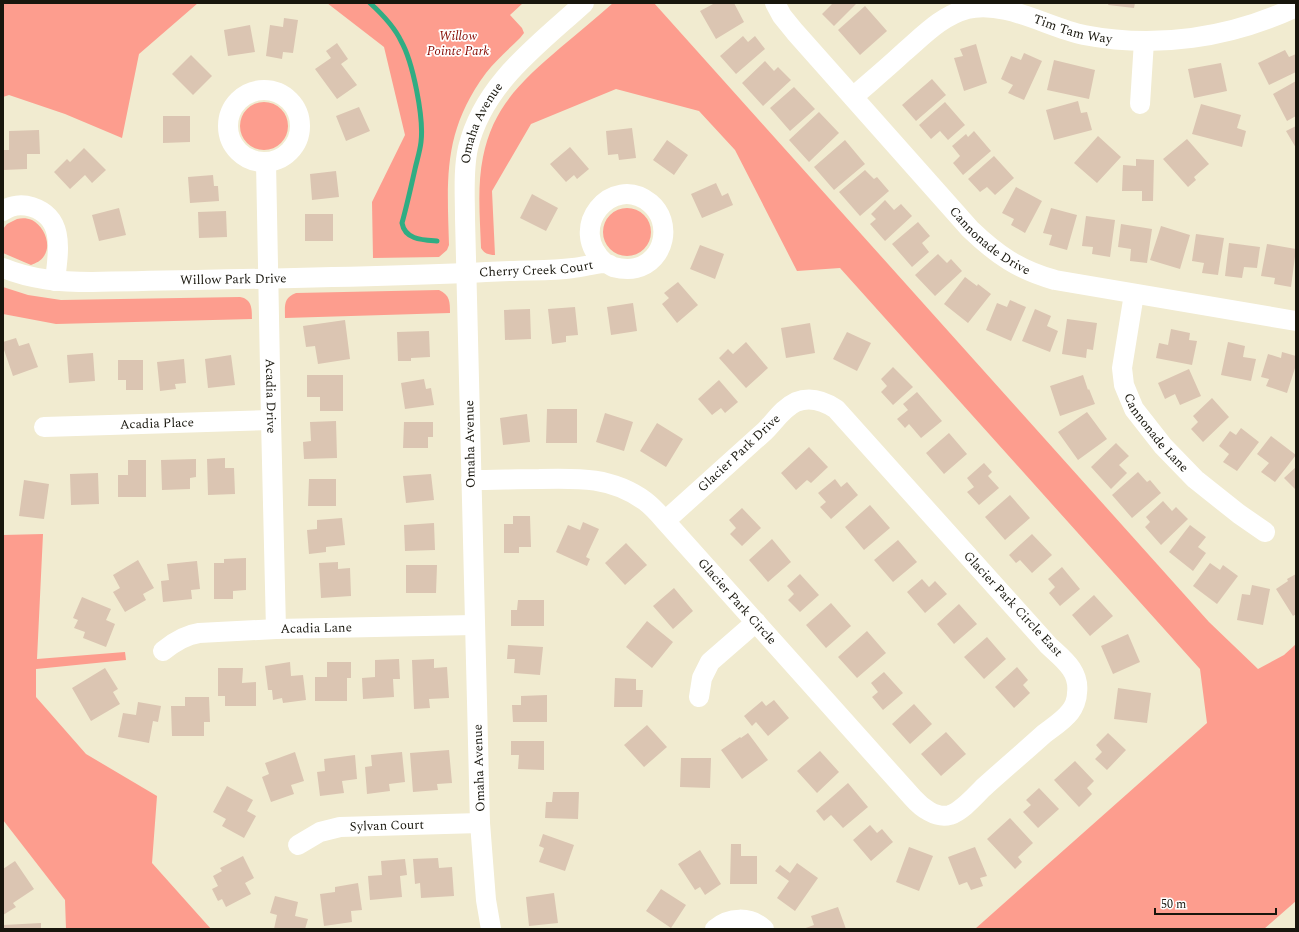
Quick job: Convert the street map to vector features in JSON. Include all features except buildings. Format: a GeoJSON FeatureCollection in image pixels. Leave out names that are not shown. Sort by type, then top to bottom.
{"type":"FeatureCollection","features":[{"type":"Feature","properties":{"kind":"street","name":"Omaha Avenue"},"geometry":{"type":"LineString","coordinates":[[491,929],[485,886],[480,823],[464,218],[466,167],[468,149],[474,127],[490,97],[510,70],[584,3]]}},
{"type":"Feature","properties":{"kind":"street","name":"Cannonade Drive"},"geometry":{"type":"LineString","coordinates":[[775,3],[782,16],[795,32],[970,229],[1007,260],[1040,276],[1067,282],[1296,321]]}},
{"type":"Feature","properties":{"kind":"street","name":"Tim Tam Way"},"geometry":{"type":"LineString","coordinates":[[853,97],[931,28],[946,18],[968,9],[1001,8],[1063,29],[1084,34],[1144,41],[1177,40],[1224,32],[1266,20],[1296,8]]}},
{"type":"Feature","properties":{"kind":"street"},"geometry":{"type":"LineString","coordinates":[[1140,104],[1144,41]]}},
{"type":"Feature","properties":{"kind":"street","name":"Acadia Drive"},"geometry":{"type":"LineString","coordinates":[[266,162],[270,420],[276,629]]}},
{"type":"Feature","properties":{"kind":"street"},"geometry":{"type":"LineString","coordinates":[[3,211],[14,206],[25,205],[41,210],[51,218],[56,228],[59,246],[56,281]]}},
{"type":"Feature","properties":{"kind":"street","name":"Cherry Creek Court"},"geometry":{"type":"LineString","coordinates":[[466,273],[572,268],[605,263]]}},
{"type":"Feature","properties":{"kind":"street","name":"Willow Park Drive"},"geometry":{"type":"LineString","coordinates":[[3,268],[28,277],[56,281],[92,282],[466,273]]}},
{"type":"Feature","properties":{"kind":"street","name":"Cannonade Lane"},"geometry":{"type":"LineString","coordinates":[[1134,294],[1122,368],[1124,385],[1134,409],[1164,446],[1194,478],[1239,514],[1265,532]]}},
{"type":"Feature","properties":{"kind":"street","name":"Glacier Park Drive"},"geometry":{"type":"LineString","coordinates":[[665,521],[767,429],[788,408],[795,403],[804,400],[819,400]]}},
{"type":"Feature","properties":{"kind":"street","name":"Glacier Park Circle East"},"geometry":{"type":"LineString","coordinates":[[819,400],[836,409],[1049,646],[1064,659],[1074,673],[1078,691],[1076,700],[1070,712],[967,803],[957,810]]}},
{"type":"Feature","properties":{"kind":"street","name":"Acadia Place"},"geometry":{"type":"LineString","coordinates":[[44,427],[270,420]]}},
{"type":"Feature","properties":{"kind":"street","name":"Glacier Park Circle"},"geometry":{"type":"LineString","coordinates":[[471,480],[581,478],[603,482],[623,489],[645,501],[665,521],[919,804],[924,808],[940,815],[950,815],[957,810]]}},
{"type":"Feature","properties":{"kind":"street"},"geometry":{"type":"LineString","coordinates":[[699,697],[702,678],[710,662],[756,622]]}},
{"type":"Feature","properties":{"kind":"street","name":"Acadia Lane"},"geometry":{"type":"LineString","coordinates":[[163,651],[179,639],[193,634],[276,629],[474,625]]}},
{"type":"Feature","properties":{"kind":"street","name":"Sylvan Court"},"geometry":{"type":"LineString","coordinates":[[298,845],[320,832],[340,827],[480,823]]}},
{"type":"Feature","properties":{"kind":"street"},"geometry":{"type":"LineString","coordinates":[[715,929],[724,923],[739,919],[755,923],[764,929]]}},
{"type":"Feature","properties":{"kind":"green space"},"geometry":{"type":"Polygon","coordinates":[[[3,3],[198,3],[139,54],[122,138],[65,114],[9,95],[3,97],[3,3]]]}},
{"type":"Feature","properties":{"kind":"green space","name":"Willow Pointe Park"},"geometry":{"type":"Polygon","coordinates":[[[327,3],[523,3],[510,15],[522,28],[524,33],[486,73],[472,94],[455,135],[448,176],[449,245],[447,250],[439,257],[373,258],[372,202],[405,135],[384,47],[327,3]]]}},
{"type":"Feature","properties":{"kind":"green space"},"geometry":{"type":"Polygon","coordinates":[[[613,3],[654,3],[1209,622],[1258,669],[1284,655],[1296,644],[1296,901],[1264,929],[975,929],[1207,723],[1200,669],[840,268],[797,271],[735,150],[699,111],[616,89],[531,124],[492,191],[495,255],[490,255],[482,250],[479,191],[481,168],[488,139],[494,123],[511,95],[522,83],[546,60],[613,3]]]}},
{"type":"Feature","properties":{"kind":"green space"},"geometry":{"type":"Polygon","coordinates":[[[264,102],[273,104],[281,109],[286,117],[288,126],[286,135],[281,143],[273,148],[264,150],[255,148],[247,143],[242,135],[240,126],[242,117],[247,109],[255,104],[264,102]]]}},
{"type":"Feature","properties":{"kind":"green space"},"geometry":{"type":"Polygon","coordinates":[[[622,208],[632,208],[644,215],[651,227],[651,237],[644,249],[632,256],[622,256],[614,252],[607,245],[603,237],[603,227],[607,219],[614,212],[622,208]]]}},
{"type":"Feature","properties":{"kind":"green space"},"geometry":{"type":"Polygon","coordinates":[[[24,218],[32,220],[40,227],[46,236],[46,252],[37,263],[31,265],[3,253],[3,229],[7,224],[17,219],[24,218]]]}},
{"type":"Feature","properties":{"kind":"green space"},"geometry":{"type":"Polygon","coordinates":[[[3,287],[28,295],[61,300],[240,297],[249,302],[252,319],[56,324],[3,314],[3,287]]]}},
{"type":"Feature","properties":{"kind":"green space"},"geometry":{"type":"Polygon","coordinates":[[[439,290],[449,299],[450,313],[285,318],[285,306],[287,300],[296,293],[439,290]]]}},
{"type":"Feature","properties":{"kind":"green space"},"geometry":{"type":"Polygon","coordinates":[[[43,534],[37,659],[125,652],[126,660],[36,669],[36,697],[86,754],[157,796],[152,863],[211,929],[66,929],[65,900],[3,820],[3,535],[43,534]]]}},
{"type":"Feature","properties":{"kind":"waterway"},"geometry":{"type":"LineString","coordinates":[[370,3],[391,25],[401,41],[410,62],[417,90],[421,119],[421,145],[402,223],[404,229],[411,236],[415,238],[437,241]]}}]}
